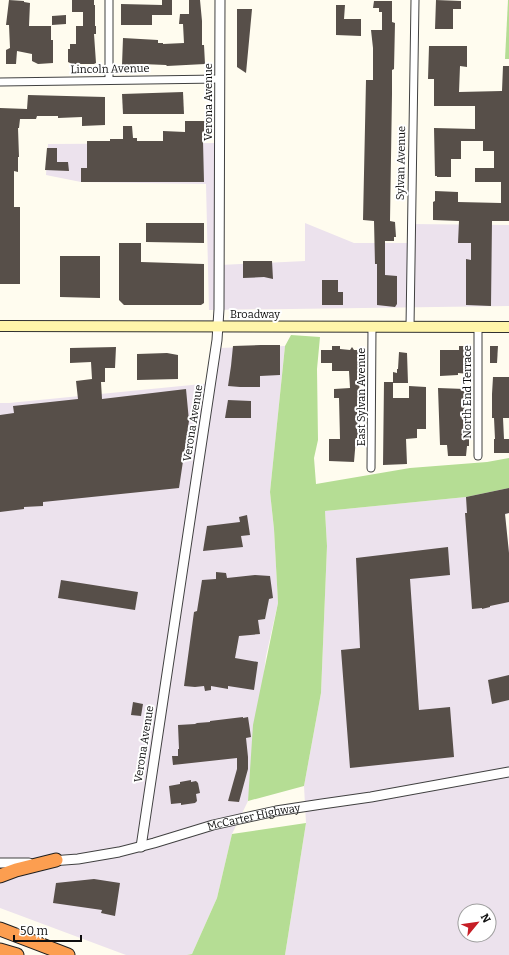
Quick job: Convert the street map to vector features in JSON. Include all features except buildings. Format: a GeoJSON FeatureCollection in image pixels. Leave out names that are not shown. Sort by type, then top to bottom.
{"type":"FeatureCollection","features":[{"type":"Feature","properties":{"kind":"highway"},"geometry":{"type":"LineString","coordinates":[[0,876],[16,870],[56,860]]}},
{"type":"Feature","properties":{"kind":"highway"},"geometry":{"type":"LineString","coordinates":[[0,929],[68,955]]}},
{"type":"Feature","properties":{"kind":"highway"},"geometry":{"type":"LineString","coordinates":[[0,950],[17,955]]}},
{"type":"Feature","properties":{"kind":"main road","name":"Broadway"},"geometry":{"type":"LineString","coordinates":[[0,326],[509,327]]}},
{"type":"Feature","properties":{"kind":"street"},"geometry":{"type":"LineString","coordinates":[[109,0],[109,80]]}},
{"type":"Feature","properties":{"kind":"street","name":"Verona Avenue"},"geometry":{"type":"LineString","coordinates":[[141,847],[218,326],[220,0]]}},
{"type":"Feature","properties":{"kind":"street","name":"Sylvan Avenue"},"geometry":{"type":"LineString","coordinates":[[410,327],[415,0]]}},
{"type":"Feature","properties":{"kind":"street","name":"Lincoln Avenue"},"geometry":{"type":"LineString","coordinates":[[0,82],[220,79]]}},
{"type":"Feature","properties":{"kind":"street","name":"East Sylvan Avenue"},"geometry":{"type":"LineString","coordinates":[[371,468],[372,327]]}},
{"type":"Feature","properties":{"kind":"street","name":"North End Terrace"},"geometry":{"type":"LineString","coordinates":[[478,327],[478,456]]}},
{"type":"Feature","properties":{"kind":"street","name":"McCarter Highway"},"geometry":{"type":"LineString","coordinates":[[0,863],[78,859],[141,847],[214,826],[269,813],[371,798],[509,772]]}},
{"type":"Feature","properties":{"kind":"shaded area"},"geometry":{"type":"Polygon","coordinates":[[[222,143],[220,265],[305,261],[305,223],[354,243],[410,243],[410,224],[509,225],[509,306],[209,310],[206,184],[81,182],[46,175],[48,144],[222,143]]]}},
{"type":"Feature","properties":{"kind":"shaded area"},"geometry":{"type":"Polygon","coordinates":[[[285,346],[270,492],[274,529],[278,603],[266,656],[248,801],[232,834],[217,898],[192,954],[126,955],[0,908],[0,403],[212,383],[218,348],[285,346]]]}},
{"type":"Feature","properties":{"kind":"shaded area"},"geometry":{"type":"Polygon","coordinates":[[[509,488],[509,513],[505,515],[509,553],[509,955],[285,955],[306,823],[304,786],[321,693],[327,546],[325,511],[466,497],[509,488]]]}},
{"type":"Feature","properties":{"kind":"green space"},"geometry":{"type":"Polygon","coordinates":[[[508,0],[509,59],[505,59],[508,0]]]}},
{"type":"Feature","properties":{"kind":"green space"},"geometry":{"type":"Polygon","coordinates":[[[291,335],[320,337],[317,369],[318,440],[314,458],[316,484],[410,468],[487,462],[509,458],[509,488],[466,497],[325,511],[327,546],[321,693],[304,786],[248,801],[253,725],[278,603],[274,529],[270,492],[285,346],[291,335]]]}},
{"type":"Feature","properties":{"kind":"green space"},"geometry":{"type":"Polygon","coordinates":[[[306,823],[285,955],[187,955],[192,954],[217,898],[232,834],[306,823]]]}}]}
